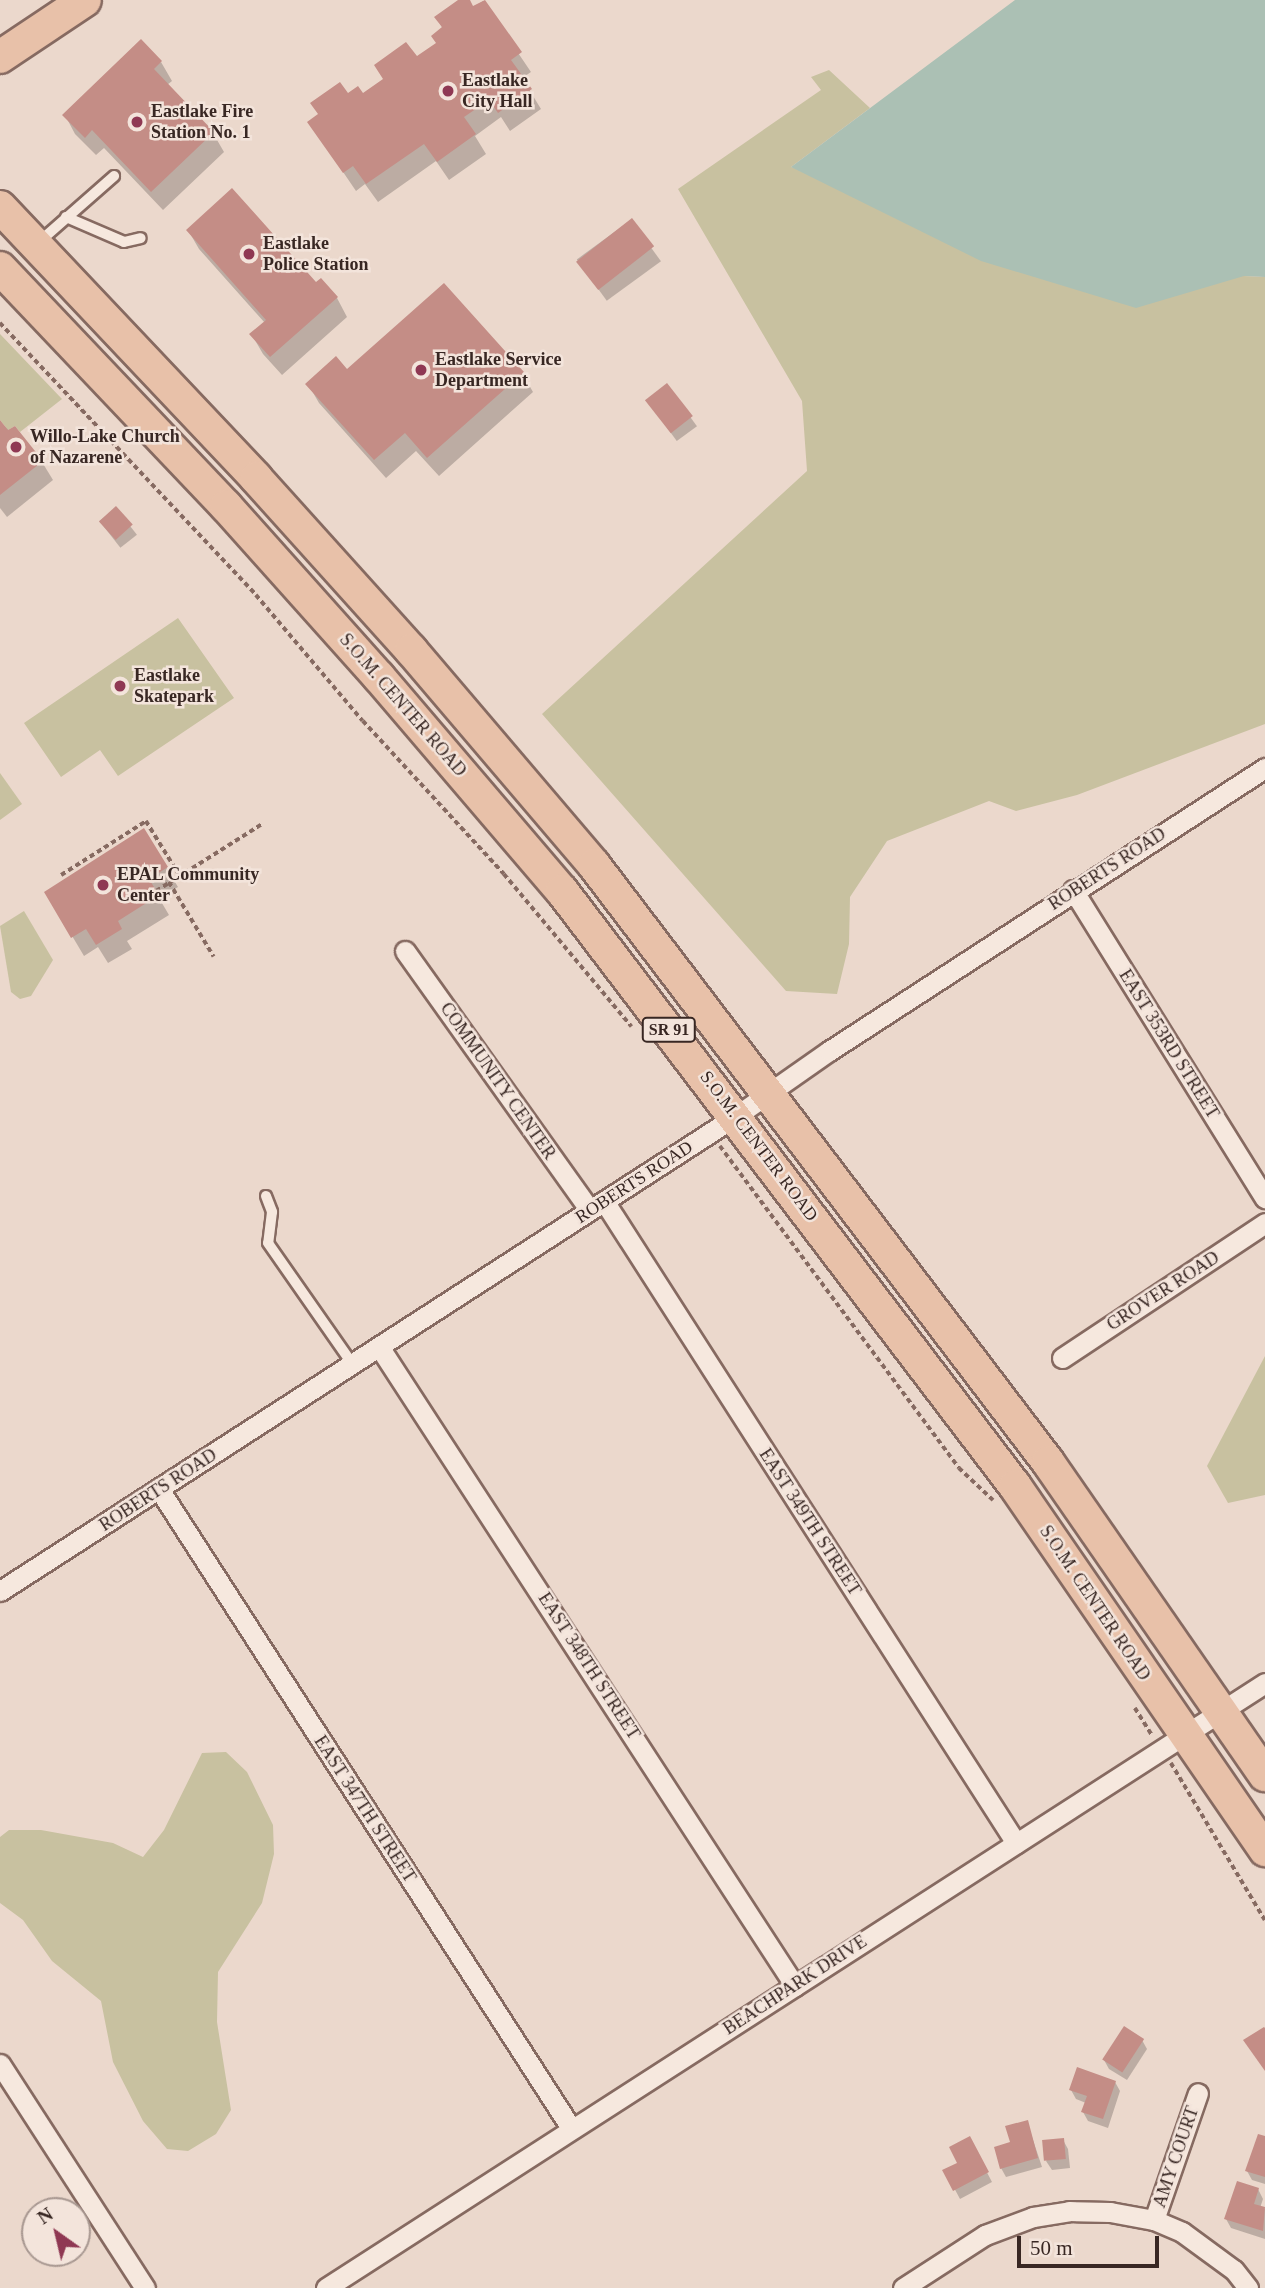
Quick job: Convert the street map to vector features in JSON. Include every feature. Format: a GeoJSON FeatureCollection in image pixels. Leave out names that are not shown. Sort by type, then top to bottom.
{"type":"FeatureCollection","features":[{"type":"Feature","properties":{"kind":"main road"},"geometry":{"type":"LineString","coordinates":[[0,57],[85,0]]}},
{"type":"Feature","properties":{"kind":"main road","name":"SR 91"},"geometry":{"type":"LineString","coordinates":[[0,207],[257,478],[411,650],[594,865],[769,1091],[1048,1462],[1265,1775]]}},
{"type":"Feature","properties":{"kind":"main road","name":"S.O.M. CENTER ROAD"},"geometry":{"type":"LineString","coordinates":[[0,268],[226,506],[380,677],[562,891],[736,1116],[1015,1486],[1265,1850]]}},
{"type":"Feature","properties":{"kind":"street","name":"ROBERTS ROAD"},"geometry":{"type":"LineString","coordinates":[[0,1591],[380,1348],[736,1116],[769,1091],[1073,890],[1265,768]]}},
{"type":"Feature","properties":{"kind":"street","name":"EAST 353RD STREET"},"geometry":{"type":"LineString","coordinates":[[1073,890],[1265,1198]]}},
{"type":"Feature","properties":{"kind":"street","name":"COMMUNITY CENTER"},"geometry":{"type":"LineString","coordinates":[[405,951],[597,1206]]}},
{"type":"Feature","properties":{"kind":"street","name":"EAST 349TH STREET"},"geometry":{"type":"LineString","coordinates":[[597,1206],[1016,1843]]}},
{"type":"Feature","properties":{"kind":"street","name":"GROVER ROAD"},"geometry":{"type":"LineString","coordinates":[[1062,1358],[1265,1223]]}},
{"type":"Feature","properties":{"kind":"street","name":"EAST 348TH STREET"},"geometry":{"type":"LineString","coordinates":[[380,1348],[693,1825],[795,1986]]}},
{"type":"Feature","properties":{"kind":"street","name":"EAST 347TH STREET"},"geometry":{"type":"LineString","coordinates":[[159,1489],[571,2128]]}},
{"type":"Feature","properties":{"kind":"street","name":"BEACHPARK DRIVE"},"geometry":{"type":"LineString","coordinates":[[326,2288],[1265,1683]]}},
{"type":"Feature","properties":{"kind":"street"},"geometry":{"type":"LineString","coordinates":[[0,2064],[145,2288]]}},
{"type":"Feature","properties":{"kind":"street","name":"AMY COURT"},"geometry":{"type":"LineString","coordinates":[[1154,2220],[1198,2094]]}},
{"type":"Feature","properties":{"kind":"street"},"geometry":{"type":"LineString","coordinates":[[903,2288],[985,2235],[1033,2217],[1069,2211],[1110,2212],[1154,2220],[1205,2247],[1234,2270],[1248,2288]]}},
{"type":"Feature","properties":{"kind":"lane"},"geometry":{"type":"LineString","coordinates":[[36,245],[114,176]]}},
{"type":"Feature","properties":{"kind":"lane"},"geometry":{"type":"LineString","coordinates":[[66,217],[124,242],[141,238]]}},
{"type":"Feature","properties":{"kind":"lane"},"geometry":{"type":"LineString","coordinates":[[266,1196],[272,1212],[268,1243],[353,1365]]}},
{"type":"Feature","properties":{"kind":"path"},"geometry":{"type":"LineString","coordinates":[[0,323],[256,594],[363,721],[504,874],[633,1028]]}},
{"type":"Feature","properties":{"kind":"path"},"geometry":{"type":"LineString","coordinates":[[61,875],[146,821],[180,876]]}},
{"type":"Feature","properties":{"kind":"path"},"geometry":{"type":"LineString","coordinates":[[156,891],[262,824]]}},
{"type":"Feature","properties":{"kind":"path"},"geometry":{"type":"LineString","coordinates":[[169,882],[214,957]]}},
{"type":"Feature","properties":{"kind":"path"},"geometry":{"type":"LineString","coordinates":[[722,1149],[959,1468],[996,1502]]}},
{"type":"Feature","properties":{"kind":"path"},"geometry":{"type":"LineString","coordinates":[[1132,1703],[1152,1735]]}},
{"type":"Feature","properties":{"kind":"path"},"geometry":{"type":"LineString","coordinates":[[1172,1765],[1265,1920]]}},
{"type":"Feature","properties":{"kind":"shaded area"},"geometry":{"type":"Polygon","coordinates":[[[1015,0],[1265,0],[1265,277],[1244,276],[1136,308],[981,261],[791,167],[1015,0]]]}},
{"type":"Feature","properties":{"kind":"shaded area"},"geometry":{"type":"Polygon","coordinates":[[[829,70],[870,108],[791,167],[1244,276],[1265,277],[1265,724],[1077,795],[1016,811],[989,801],[887,841],[850,897],[849,944],[837,994],[786,991],[542,714],[807,471],[802,401],[678,189],[821,90],[811,77],[829,70]]]}},
{"type":"Feature","properties":{"kind":"shaded area"},"geometry":{"type":"Polygon","coordinates":[[[0,334],[62,399],[20,432],[15,426],[8,430],[0,420],[0,334]]]}},
{"type":"Feature","properties":{"kind":"shaded area","name":"Eastlake Skatepark"},"geometry":{"type":"Polygon","coordinates":[[[178,618],[234,698],[118,776],[100,750],[61,777],[24,723],[178,618]]]}},
{"type":"Feature","properties":{"kind":"shaded area"},"geometry":{"type":"Polygon","coordinates":[[[0,773],[22,804],[0,820],[0,773]]]}},
{"type":"Feature","properties":{"kind":"shaded area"},"geometry":{"type":"Polygon","coordinates":[[[24,911],[53,960],[31,996],[20,999],[11,992],[0,926],[24,911]]]}},
{"type":"Feature","properties":{"kind":"shaded area"},"geometry":{"type":"Polygon","coordinates":[[[1265,1356],[1265,1495],[1228,1503],[1207,1466],[1265,1356]]]}},
{"type":"Feature","properties":{"kind":"shaded area"},"geometry":{"type":"Polygon","coordinates":[[[226,1752],[247,1772],[273,1825],[274,1854],[262,1903],[218,1972],[217,2022],[231,2110],[216,2134],[188,2151],[167,2149],[143,2121],[113,2062],[101,2001],[52,1961],[23,1920],[0,1903],[0,1837],[9,1830],[41,1830],[113,1843],[143,1857],[164,1830],[202,1753],[226,1752]]]}},
{"type":"Feature","properties":{"kind":"building","name":"Eastlake City Hall"},"geometry":{"type":"Polygon","coordinates":[[[458,0],[470,0],[473,6],[485,0],[522,52],[511,60],[532,89],[498,113],[489,100],[464,117],[476,134],[437,162],[424,144],[366,184],[353,166],[343,173],[307,122],[318,114],[310,103],[340,82],[348,93],[358,86],[363,93],[383,79],[374,65],[406,42],[417,56],[436,43],[431,36],[442,27],[434,17],[458,0]]]}},
{"type":"Feature","properties":{"kind":"building","name":"Eastlake Fire Station No. 1"},"geometry":{"type":"Polygon","coordinates":[[[141,39],[162,61],[154,69],[214,132],[151,192],[92,130],[85,138],[62,115],[141,39]]]}},
{"type":"Feature","properties":{"kind":"building","name":"Eastlake Police Station"},"geometry":{"type":"Polygon","coordinates":[[[232,188],[316,282],[321,278],[338,297],[270,357],[249,334],[266,320],[186,230],[232,188]]]}},
{"type":"Feature","properties":{"kind":"building"},"geometry":{"type":"Polygon","coordinates":[[[632,218],[654,246],[598,290],[576,262],[632,218]]]}},
{"type":"Feature","properties":{"kind":"building","name":"Eastlake Service Department"},"geometry":{"type":"Polygon","coordinates":[[[444,283],[524,372],[427,458],[405,433],[374,460],[305,384],[336,356],[347,369],[444,283]]]}},
{"type":"Feature","properties":{"kind":"building"},"geometry":{"type":"Polygon","coordinates":[[[667,383],[693,416],[671,433],[645,400],[667,383]]]}},
{"type":"Feature","properties":{"kind":"building","name":"Willo-Lake Church of Nazarene"},"geometry":{"type":"Polygon","coordinates":[[[0,420],[8,430],[15,426],[43,461],[0,495],[0,420]]]}},
{"type":"Feature","properties":{"kind":"building"},"geometry":{"type":"Polygon","coordinates":[[[116,506],[133,525],[116,540],[99,521],[116,506]]]}},
{"type":"Feature","properties":{"kind":"building","name":"EPAL Community Center"},"geometry":{"type":"Polygon","coordinates":[[[144,828],[168,867],[149,879],[159,895],[118,921],[122,929],[96,945],[86,929],[71,938],[44,892],[144,828]]]}},
{"type":"Feature","properties":{"kind":"building"},"geometry":{"type":"Polygon","coordinates":[[[1124,2026],[1144,2039],[1122,2073],[1102,2060],[1124,2026]]]}},
{"type":"Feature","properties":{"kind":"building"},"geometry":{"type":"Polygon","coordinates":[[[1265,2028],[1265,2071],[1243,2040],[1265,2028]]]}},
{"type":"Feature","properties":{"kind":"building"},"geometry":{"type":"Polygon","coordinates":[[[1077,2067],[1116,2081],[1103,2119],[1081,2112],[1087,2096],[1069,2090],[1077,2067]]]}},
{"type":"Feature","properties":{"kind":"building"},"geometry":{"type":"Polygon","coordinates":[[[1028,2120],[1038,2158],[1000,2169],[994,2147],[1010,2142],[1005,2126],[1028,2120]]]}},
{"type":"Feature","properties":{"kind":"building"},"geometry":{"type":"Polygon","coordinates":[[[1258,2134],[1265,2136],[1265,2177],[1245,2171],[1258,2134]]]}},
{"type":"Feature","properties":{"kind":"building"},"geometry":{"type":"Polygon","coordinates":[[[970,2136],[989,2172],[953,2191],[942,2170],[957,2163],[949,2147],[970,2136]]]}},
{"type":"Feature","properties":{"kind":"building"},"geometry":{"type":"Polygon","coordinates":[[[1064,2138],[1066,2159],[1044,2161],[1042,2140],[1064,2138]]]}},
{"type":"Feature","properties":{"kind":"building"},"geometry":{"type":"Polygon","coordinates":[[[1237,2181],[1259,2188],[1254,2204],[1265,2207],[1263,2231],[1224,2219],[1237,2181]]]}},
{"type":"Feature","properties":{"kind":"place","name":"Eastlake City Hall"},"geometry":{"type":"Point","coordinates":[448,91]}},
{"type":"Feature","properties":{"kind":"place","name":"Eastlake Fire Station No. 1"},"geometry":{"type":"Point","coordinates":[137,122]}},
{"type":"Feature","properties":{"kind":"place","name":"Eastlake Police Station"},"geometry":{"type":"Point","coordinates":[249,254]}},
{"type":"Feature","properties":{"kind":"place","name":"Eastlake Service Department"},"geometry":{"type":"Point","coordinates":[421,370]}},
{"type":"Feature","properties":{"kind":"place","name":"Willo-Lake Church of Nazarene"},"geometry":{"type":"Point","coordinates":[16,447]}},
{"type":"Feature","properties":{"kind":"place","name":"Eastlake Skatepark"},"geometry":{"type":"Point","coordinates":[120,686]}},
{"type":"Feature","properties":{"kind":"place","name":"EPAL Community Center"},"geometry":{"type":"Point","coordinates":[103,885]}}]}
